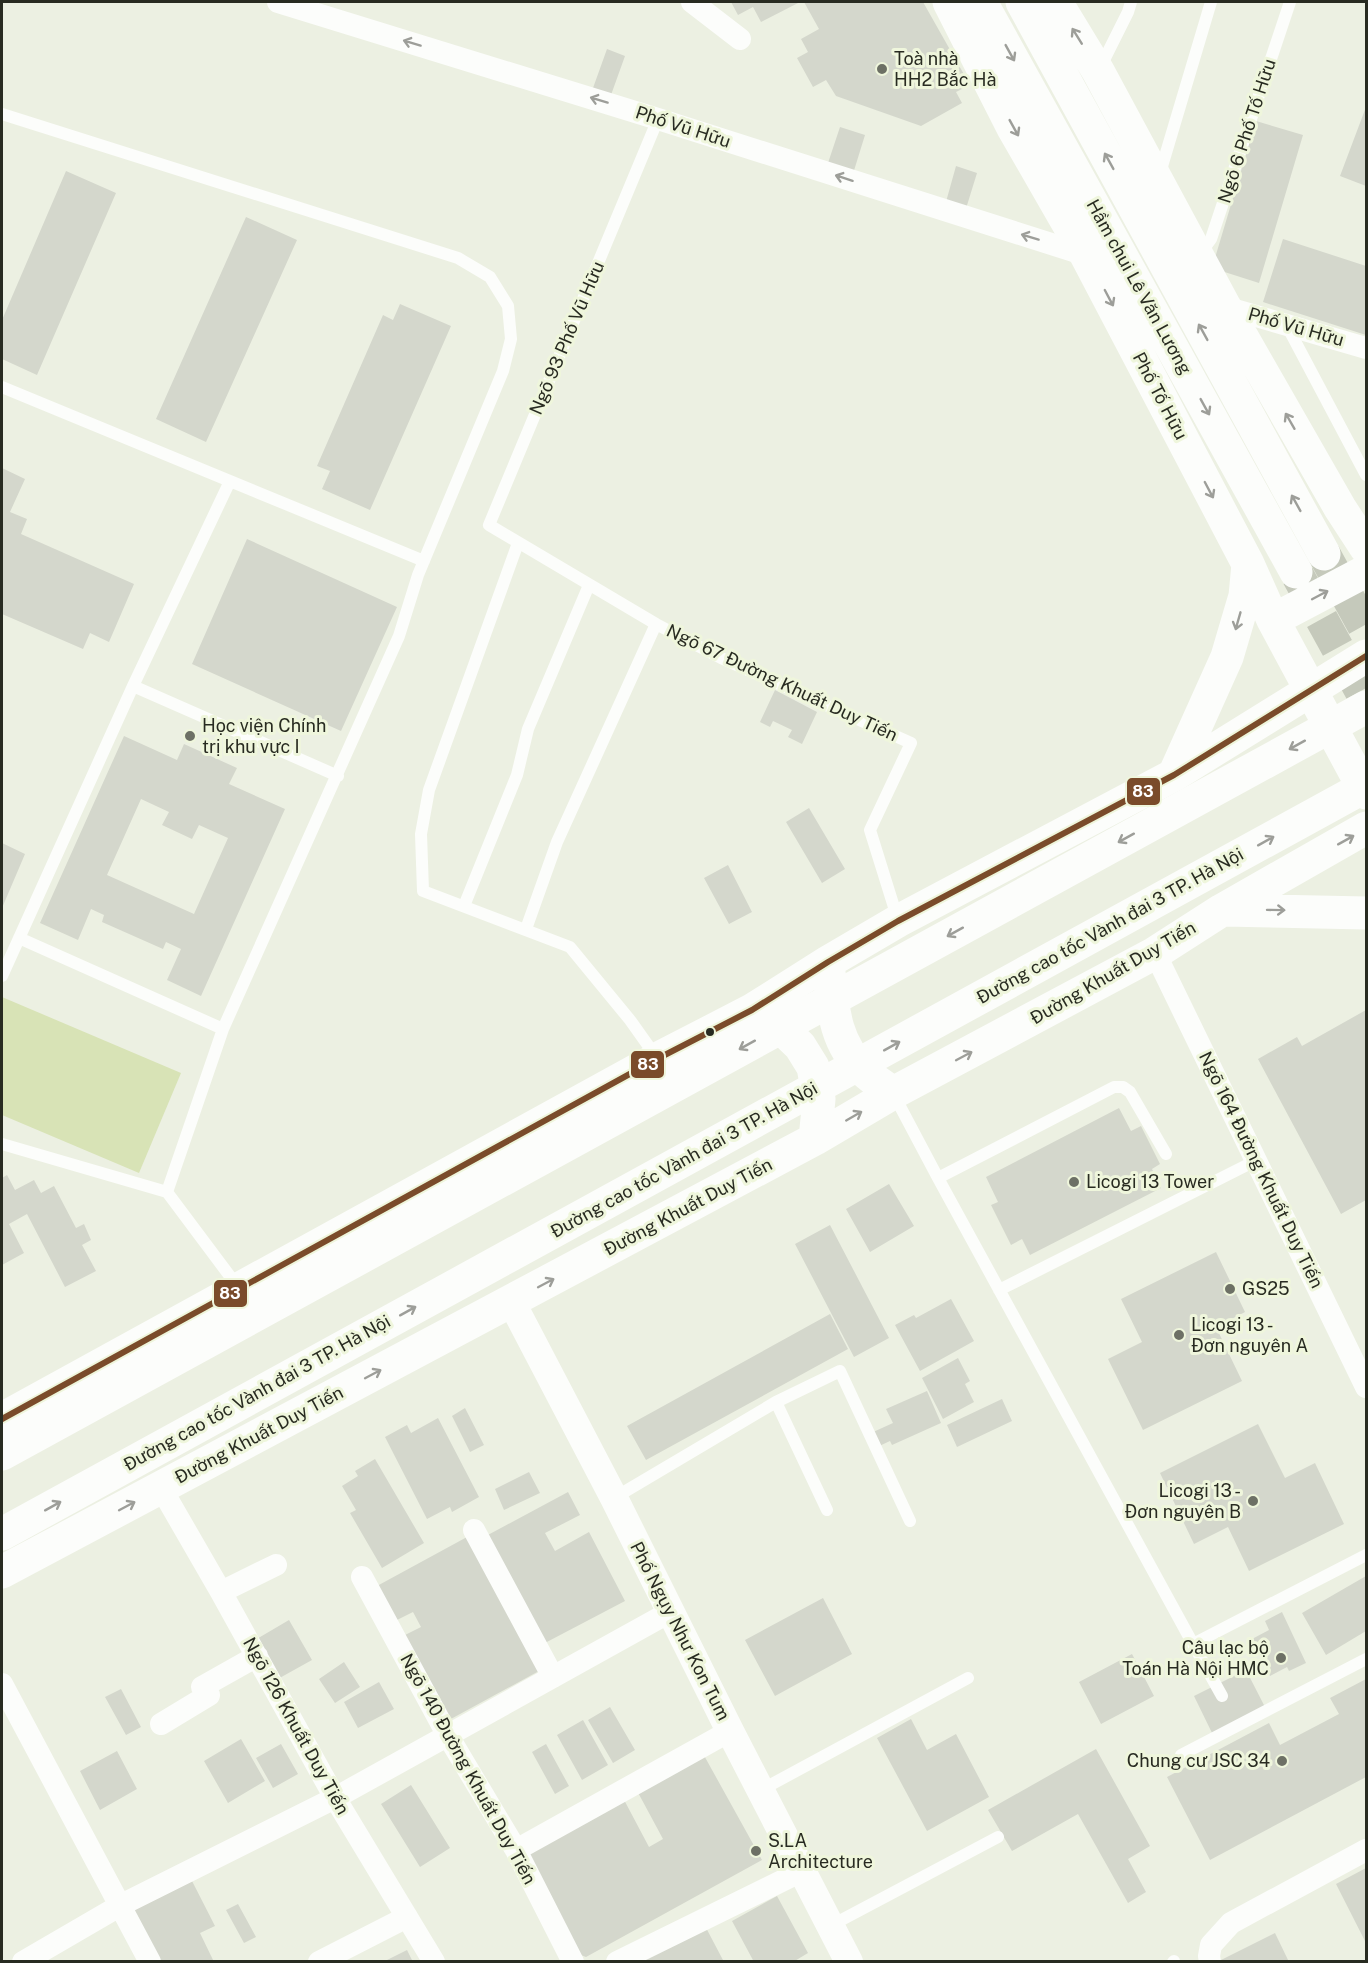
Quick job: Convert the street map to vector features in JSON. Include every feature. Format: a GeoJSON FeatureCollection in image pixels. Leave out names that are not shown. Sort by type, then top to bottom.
{"type":"FeatureCollection","features":[{"type":"Feature","properties":{"kind":"main road","name":"Phố Tố Hữu"},"geometry":{"type":"LineString","coordinates":[[949,2],[1013,128],[1086,255],[1248,564],[1273,620],[1366,793]]}},
{"type":"Feature","properties":{"kind":"main road","name":"Hầm chui Lê Văn Lương"},"geometry":{"type":"LineString","coordinates":[[981,2],[1296,572]]}},
{"type":"Feature","properties":{"kind":"main road","name":"Hầm chui Lê Văn Lương"},"geometry":{"type":"LineString","coordinates":[[1022,2],[1324,554]]}},
{"type":"Feature","properties":{"kind":"main road"},"geometry":{"type":"LineString","coordinates":[[1056,2],[1098,71],[1226,307],[1353,514],[1366,548]]}},
{"type":"Feature","properties":{"kind":"main road"},"geometry":{"type":"LineString","coordinates":[[1174,775],[1227,657],[1245,596],[1248,564]]}},
{"type":"Feature","properties":{"kind":"main road"},"geometry":{"type":"LineString","coordinates":[[1273,620],[1366,571]]}},
{"type":"Feature","properties":{"kind":"main road"},"geometry":{"type":"LineString","coordinates":[[3,1416],[657,1059],[752,1010],[898,921],[1174,775],[1366,656]]}},
{"type":"Feature","properties":{"kind":"main road"},"geometry":{"type":"LineString","coordinates":[[2,1454],[1366,706]]}},
{"type":"Feature","properties":{"kind":"main road","name":"Đường cao tốc Vành đai 3 TP. Hà Nội"},"geometry":{"type":"LineString","coordinates":[[2,1534],[1366,786]]}},
{"type":"Feature","properties":{"kind":"main road","name":"Đường Khuất Duy Tiến"},"geometry":{"type":"LineString","coordinates":[[2,1572],[815,1138],[893,1093],[1155,953],[1222,910],[1366,828]]}},
{"type":"Feature","properties":{"kind":"main road"},"geometry":{"type":"LineString","coordinates":[[1222,910],[1366,912]]}},
{"type":"Feature","properties":{"kind":"main road"},"geometry":{"type":"LineString","coordinates":[[828,962],[834,1015],[844,1046],[864,1071],[893,1093]]}},
{"type":"Feature","properties":{"kind":"main road"},"geometry":{"type":"LineString","coordinates":[[752,1010],[777,1024],[800,1046],[813,1067],[819,1099],[815,1138]]}},
{"type":"Feature","properties":{"kind":"street","name":"Phố Vũ Hữu"},"geometry":{"type":"LineString","coordinates":[[278,2],[658,119],[1086,255]]}},
{"type":"Feature","properties":{"kind":"street"},"geometry":{"type":"LineString","coordinates":[[692,2],[740,39]]}},
{"type":"Feature","properties":{"kind":"street","name":"Phố Vũ Hữu"},"geometry":{"type":"LineString","coordinates":[[1226,307],[1366,348]]}},
{"type":"Feature","properties":{"kind":"street","name":"Ngõ 164 Đường Khuất Duy Tiến"},"geometry":{"type":"LineString","coordinates":[[1155,953],[1366,1387]]}},
{"type":"Feature","properties":{"kind":"street","name":"Phố Ngụy Như Kon Tum"},"geometry":{"type":"LineString","coordinates":[[511,1301],[614,1498],[849,1962]]}},
{"type":"Feature","properties":{"kind":"street","name":"Ngõ 126 Khuất Duy Tiến"},"geometry":{"type":"LineString","coordinates":[[161,1488],[335,1798],[434,1962]]}},
{"type":"Feature","properties":{"kind":"street"},"geometry":{"type":"LineString","coordinates":[[474,1530],[553,1677]]}},
{"type":"Feature","properties":{"kind":"street"},"geometry":{"type":"LineString","coordinates":[[221,1592],[276,1565]]}},
{"type":"Feature","properties":{"kind":"street","name":"Ngõ 140 Đường Khuất Duy Tiến"},"geometry":{"type":"LineString","coordinates":[[362,1577],[448,1736],[516,1850],[573,1962]]}},
{"type":"Feature","properties":{"kind":"street"},"geometry":{"type":"LineString","coordinates":[[23,1962],[121,1905],[335,1798],[670,1612]]}},
{"type":"Feature","properties":{"kind":"street"},"geometry":{"type":"LineString","coordinates":[[161,1724],[209,1695],[202,1687],[257,1656]]}},
{"type":"Feature","properties":{"kind":"street"},"geometry":{"type":"LineString","coordinates":[[2,1684],[150,1962]]}},
{"type":"Feature","properties":{"kind":"street"},"geometry":{"type":"LineString","coordinates":[[516,1850],[730,1731]]}},
{"type":"Feature","properties":{"kind":"street"},"geometry":{"type":"LineString","coordinates":[[1210,1962],[1211,1945],[1231,1923],[1366,1850]]}},
{"type":"Feature","properties":{"kind":"street"},"geometry":{"type":"LineString","coordinates":[[617,1962],[802,1870]]}},
{"type":"Feature","properties":{"kind":"street"},"geometry":{"type":"LineString","coordinates":[[319,1962],[407,1917]]}},
{"type":"Feature","properties":{"kind":"lane"},"geometry":{"type":"LineString","coordinates":[[1098,71],[1131,2]]}},
{"type":"Feature","properties":{"kind":"lane"},"geometry":{"type":"LineString","coordinates":[[1158,182],[1211,2]]}},
{"type":"Feature","properties":{"kind":"lane","name":"Ngõ 6 Phố Tố Hữu"},"geometry":{"type":"LineString","coordinates":[[1198,257],[1211,239],[1290,2]]}},
{"type":"Feature","properties":{"kind":"lane"},"geometry":{"type":"LineString","coordinates":[[2,114],[458,258],[490,277],[508,306],[511,339],[503,371],[424,561],[399,636],[223,1029],[167,1192]]}},
{"type":"Feature","properties":{"kind":"lane","name":"Ngõ 93 Phố Vũ Hữu"},"geometry":{"type":"LineString","coordinates":[[518,543],[489,525],[658,119]]}},
{"type":"Feature","properties":{"kind":"lane"},"geometry":{"type":"LineString","coordinates":[[1287,325],[1366,475]]}},
{"type":"Feature","properties":{"kind":"lane"},"geometry":{"type":"LineString","coordinates":[[2,387],[424,561]]}},
{"type":"Feature","properties":{"kind":"lane"},"geometry":{"type":"LineString","coordinates":[[2,976],[132,686],[231,481]]}},
{"type":"Feature","properties":{"kind":"lane"},"geometry":{"type":"LineString","coordinates":[[518,543],[429,790],[421,834],[423,891],[570,946],[630,1020],[657,1059]]}},
{"type":"Feature","properties":{"kind":"lane","name":"Ngõ 67 Đường Khuất Duy Tiến"},"geometry":{"type":"LineString","coordinates":[[518,543],[656,624],[721,658],[911,743],[870,830],[898,921]]}},
{"type":"Feature","properties":{"kind":"lane"},"geometry":{"type":"LineString","coordinates":[[464,906],[517,775],[528,729],[589,585]]}},
{"type":"Feature","properties":{"kind":"lane"},"geometry":{"type":"LineString","coordinates":[[526,929],[557,842],[656,624]]}},
{"type":"Feature","properties":{"kind":"lane"},"geometry":{"type":"LineString","coordinates":[[132,686],[338,776]]}},
{"type":"Feature","properties":{"kind":"lane"},"geometry":{"type":"LineString","coordinates":[[19,938],[223,1029]]}},
{"type":"Feature","properties":{"kind":"lane"},"geometry":{"type":"LineString","coordinates":[[938,1178],[1114,1087],[1123,1087],[1130,1092],[1166,1154]]}},
{"type":"Feature","properties":{"kind":"lane"},"geometry":{"type":"LineString","coordinates":[[893,1093],[1222,1696]]}},
{"type":"Feature","properties":{"kind":"lane"},"geometry":{"type":"LineString","coordinates":[[2,1144],[167,1192],[239,1288]]}},
{"type":"Feature","properties":{"kind":"lane"},"geometry":{"type":"LineString","coordinates":[[999,1290],[1257,1160]]}},
{"type":"Feature","properties":{"kind":"lane"},"geometry":{"type":"LineString","coordinates":[[614,1498],[776,1402],[840,1371],[910,1521]]}},
{"type":"Feature","properties":{"kind":"lane"},"geometry":{"type":"LineString","coordinates":[[776,1402],[827,1510]]}},
{"type":"Feature","properties":{"kind":"lane"},"geometry":{"type":"LineString","coordinates":[[1192,1644],[1366,1555]]}},
{"type":"Feature","properties":{"kind":"lane"},"geometry":{"type":"LineString","coordinates":[[1181,1755],[1366,1659]]}},
{"type":"Feature","properties":{"kind":"lane"},"geometry":{"type":"LineString","coordinates":[[761,1790],[968,1678]]}},
{"type":"Feature","properties":{"kind":"lane"},"geometry":{"type":"LineString","coordinates":[[830,1926],[998,1837]]}},
{"type":"Feature","properties":{"kind":"shaded area"},"geometry":{"type":"Polygon","coordinates":[[[2,997],[181,1073],[139,1173],[2,1115],[2,997]]]}},
{"type":"Feature","properties":{"kind":"building"},"geometry":{"type":"Polygon","coordinates":[[[731,2],[800,2],[761,22],[753,7],[738,15],[731,2]]]}},
{"type":"Feature","properties":{"kind":"building","name":"Toà nhà HH2 Bắc Hà"},"geometry":{"type":"Polygon","coordinates":[[[804,2],[923,2],[970,85],[956,92],[962,103],[921,126],[836,96],[826,80],[813,87],[797,58],[808,52],[801,39],[819,29],[804,2]]]}},
{"type":"Feature","properties":{"kind":"building"},"geometry":{"type":"Polygon","coordinates":[[[607,49],[625,56],[611,95],[593,88],[607,49]]]}},
{"type":"Feature","properties":{"kind":"building"},"geometry":{"type":"Polygon","coordinates":[[[1366,107],[1366,186],[1340,176],[1366,107]]]}},
{"type":"Feature","properties":{"kind":"building"},"geometry":{"type":"Polygon","coordinates":[[[1256,121],[1303,135],[1259,283],[1212,268],[1256,121]]]}},
{"type":"Feature","properties":{"kind":"building"},"geometry":{"type":"Polygon","coordinates":[[[840,127],[865,135],[852,177],[826,169],[840,127]]]}},
{"type":"Feature","properties":{"kind":"building"},"geometry":{"type":"Polygon","coordinates":[[[956,166],[977,173],[964,215],[944,209],[956,166]]]}},
{"type":"Feature","properties":{"kind":"building"},"geometry":{"type":"Polygon","coordinates":[[[66,171],[116,193],[37,375],[2,359],[2,320],[66,171]]]}},
{"type":"Feature","properties":{"kind":"building"},"geometry":{"type":"Polygon","coordinates":[[[246,217],[297,240],[206,442],[156,419],[246,217]]]}},
{"type":"Feature","properties":{"kind":"building"},"geometry":{"type":"Polygon","coordinates":[[[1283,239],[1366,266],[1366,335],[1263,302],[1283,239]]]}},
{"type":"Feature","properties":{"kind":"building"},"geometry":{"type":"Polygon","coordinates":[[[400,304],[451,326],[370,510],[322,489],[330,471],[317,466],[383,315],[393,320],[400,304]]]}},
{"type":"Feature","properties":{"kind":"building"},"geometry":{"type":"Polygon","coordinates":[[[2,468],[25,479],[10,512],[27,519],[21,534],[134,584],[109,642],[90,633],[83,649],[2,614],[2,468]]]}},
{"type":"Feature","properties":{"kind":"building"},"geometry":{"type":"Polygon","coordinates":[[[247,539],[397,607],[341,731],[192,664],[247,539]]]}},
{"type":"Feature","properties":{"kind":"building"},"geometry":{"type":"Polygon","coordinates":[[[775,690],[817,712],[802,744],[788,737],[792,730],[773,721],[770,727],[760,722],[775,690]]]}},
{"type":"Feature","properties":{"kind":"building"},"geometry":{"type":"Polygon","coordinates":[[[124,736],[177,760],[184,744],[237,768],[229,784],[285,809],[201,996],[167,980],[181,949],[166,942],[163,949],[102,922],[104,915],[91,909],[78,940],[40,923],[124,736]],[[141,799],[107,875],[194,914],[228,838],[199,825],[192,839],[162,825],[169,812],[141,799]]]}},
{"type":"Feature","properties":{"kind":"building"},"geometry":{"type":"Polygon","coordinates":[[[809,808],[845,869],[822,883],[786,822],[809,808]]]}},
{"type":"Feature","properties":{"kind":"building"},"geometry":{"type":"Polygon","coordinates":[[[2,843],[25,854],[2,908],[2,843]]]}},
{"type":"Feature","properties":{"kind":"building"},"geometry":{"type":"Polygon","coordinates":[[[728,865],[752,912],[729,924],[704,878],[728,865]]]}},
{"type":"Feature","properties":{"kind":"building"},"geometry":{"type":"Polygon","coordinates":[[[1366,1010],[1366,1200],[1341,1214],[1258,1059],[1297,1037],[1302,1046],[1366,1010]]]}},
{"type":"Feature","properties":{"kind":"building","name":"Licogi 13 Tower"},"geometry":{"type":"Polygon","coordinates":[[[1119,1108],[1131,1131],[1141,1126],[1160,1164],[1152,1169],[1161,1188],[1030,1255],[1022,1239],[1011,1245],[991,1205],[998,1202],[986,1177],[1119,1108]]]}},
{"type":"Feature","properties":{"kind":"building"},"geometry":{"type":"Polygon","coordinates":[[[7,1175],[15,1190],[34,1180],[41,1193],[54,1186],[76,1228],[84,1224],[91,1240],[82,1245],[96,1271],[65,1287],[27,1214],[9,1224],[24,1253],[2,1265],[2,1178],[7,1175]]]}},
{"type":"Feature","properties":{"kind":"building"},"geometry":{"type":"Polygon","coordinates":[[[889,1184],[914,1226],[870,1252],[846,1209],[889,1184]]]}},
{"type":"Feature","properties":{"kind":"building"},"geometry":{"type":"Polygon","coordinates":[[[830,1225],[889,1338],[854,1357],[795,1244],[830,1225]]]}},
{"type":"Feature","properties":{"kind":"building","name":"Licogi 13 - Đơn nguyên A"},"geometry":{"type":"Polygon","coordinates":[[[1216,1252],[1245,1312],[1216,1327],[1242,1381],[1143,1430],[1108,1359],[1142,1342],[1121,1299],[1216,1252]]]}},
{"type":"Feature","properties":{"kind":"building"},"geometry":{"type":"Polygon","coordinates":[[[951,1299],[974,1341],[920,1371],[895,1325],[914,1315],[916,1318],[951,1299]]]}},
{"type":"Feature","properties":{"kind":"building"},"geometry":{"type":"Polygon","coordinates":[[[830,1314],[848,1349],[646,1460],[627,1426],[830,1314]]]}},
{"type":"Feature","properties":{"kind":"building"},"geometry":{"type":"Polygon","coordinates":[[[958,1358],[970,1381],[965,1384],[974,1402],[943,1419],[922,1378],[958,1358]]]}},
{"type":"Feature","properties":{"kind":"building"},"geometry":{"type":"Polygon","coordinates":[[[927,1391],[941,1423],[892,1445],[890,1441],[877,1447],[871,1433],[893,1423],[886,1409],[927,1391]]]}},
{"type":"Feature","properties":{"kind":"building"},"geometry":{"type":"Polygon","coordinates":[[[1002,1399],[1012,1421],[957,1447],[947,1425],[1002,1399]]]}},
{"type":"Feature","properties":{"kind":"building"},"geometry":{"type":"Polygon","coordinates":[[[465,1408],[484,1445],[470,1452],[452,1416],[465,1408]]]}},
{"type":"Feature","properties":{"kind":"building"},"geometry":{"type":"Polygon","coordinates":[[[438,1418],[479,1497],[452,1512],[450,1507],[427,1519],[385,1437],[407,1425],[411,1433],[438,1418]]]}},
{"type":"Feature","properties":{"kind":"building","name":"Licogi 13 - Đơn nguyên B"},"geometry":{"type":"Polygon","coordinates":[[[1258,1424],[1285,1478],[1315,1463],[1344,1524],[1249,1571],[1228,1527],[1194,1544],[1160,1473],[1258,1424]]]}},
{"type":"Feature","properties":{"kind":"building"},"geometry":{"type":"Polygon","coordinates":[[[375,1459],[424,1543],[382,1568],[350,1513],[356,1510],[342,1486],[358,1476],[355,1471],[375,1459]]]}},
{"type":"Feature","properties":{"kind":"building"},"geometry":{"type":"Polygon","coordinates":[[[529,1472],[540,1493],[504,1510],[495,1489],[529,1472]]]}},
{"type":"Feature","properties":{"kind":"building"},"geometry":{"type":"Polygon","coordinates":[[[568,1492],[580,1515],[545,1533],[555,1551],[589,1532],[625,1601],[543,1644],[486,1536],[568,1492]]]}},
{"type":"Feature","properties":{"kind":"building"},"geometry":{"type":"Polygon","coordinates":[[[467,1537],[539,1671],[449,1720],[403,1636],[421,1627],[413,1612],[395,1621],[377,1586],[467,1537]]]}},
{"type":"Feature","properties":{"kind":"building"},"geometry":{"type":"Polygon","coordinates":[[[1366,1576],[1366,1631],[1326,1655],[1302,1613],[1366,1576]]]}},
{"type":"Feature","properties":{"kind":"building"},"geometry":{"type":"Polygon","coordinates":[[[823,1598],[852,1654],[775,1696],[745,1640],[823,1598]]]}},
{"type":"Feature","properties":{"kind":"building"},"geometry":{"type":"Polygon","coordinates":[[[1282,1612],[1306,1663],[1289,1671],[1287,1667],[1270,1676],[1252,1639],[1269,1630],[1265,1621],[1282,1612]]]}},
{"type":"Feature","properties":{"kind":"building"},"geometry":{"type":"Polygon","coordinates":[[[289,1620],[312,1660],[276,1680],[255,1640],[289,1620]]]}},
{"type":"Feature","properties":{"kind":"building"},"geometry":{"type":"Polygon","coordinates":[[[1132,1654],[1154,1696],[1101,1724],[1079,1682],[1132,1654]]]}},
{"type":"Feature","properties":{"kind":"building"},"geometry":{"type":"Polygon","coordinates":[[[344,1662],[360,1687],[335,1703],[319,1679],[344,1662]]]}},
{"type":"Feature","properties":{"kind":"building"},"geometry":{"type":"Polygon","coordinates":[[[1246,1670],[1266,1709],[1213,1735],[1194,1696],[1246,1670]]]}},
{"type":"Feature","properties":{"kind":"building","name":"Chung cư JSC 34"},"geometry":{"type":"Polygon","coordinates":[[[1366,1679],[1366,1777],[1210,1860],[1167,1777],[1269,1723],[1280,1745],[1339,1714],[1330,1698],[1366,1679]]]}},
{"type":"Feature","properties":{"kind":"building"},"geometry":{"type":"Polygon","coordinates":[[[379,1682],[394,1709],[358,1728],[344,1702],[379,1682]]]}},
{"type":"Feature","properties":{"kind":"building"},"geometry":{"type":"Polygon","coordinates":[[[121,1689],[141,1727],[126,1735],[105,1697],[121,1689]]]}},
{"type":"Feature","properties":{"kind":"building"},"geometry":{"type":"Polygon","coordinates":[[[610,1707],[635,1750],[613,1763],[588,1720],[610,1707]]]}},
{"type":"Feature","properties":{"kind":"building"},"geometry":{"type":"Polygon","coordinates":[[[911,1719],[927,1750],[956,1734],[989,1797],[927,1831],[877,1738],[911,1719]]]}},
{"type":"Feature","properties":{"kind":"building"},"geometry":{"type":"Polygon","coordinates":[[[583,1720],[608,1765],[582,1780],[557,1735],[583,1720]]]}},
{"type":"Feature","properties":{"kind":"building"},"geometry":{"type":"Polygon","coordinates":[[[241,1739],[265,1781],[228,1803],[204,1761],[241,1739]]]}},
{"type":"Feature","properties":{"kind":"building"},"geometry":{"type":"Polygon","coordinates":[[[281,1744],[298,1774],[273,1788],[256,1758],[281,1744]]]}},
{"type":"Feature","properties":{"kind":"building"},"geometry":{"type":"Polygon","coordinates":[[[546,1744],[569,1786],[555,1794],[532,1752],[546,1744]]]}},
{"type":"Feature","properties":{"kind":"building"},"geometry":{"type":"Polygon","coordinates":[[[1096,1749],[1150,1846],[1128,1859],[1146,1892],[1128,1903],[1078,1814],[1012,1851],[988,1810],[1096,1749]]]}},
{"type":"Feature","properties":{"kind":"building"},"geometry":{"type":"Polygon","coordinates":[[[701,1750],[762,1860],[586,1957],[573,1952],[519,1853],[622,1796],[649,1847],[663,1839],[635,1787],[701,1750]]]}},
{"type":"Feature","properties":{"kind":"building"},"geometry":{"type":"Polygon","coordinates":[[[117,1751],[137,1789],[100,1810],[80,1771],[117,1751]]]}},
{"type":"Feature","properties":{"kind":"building"},"geometry":{"type":"Polygon","coordinates":[[[411,1785],[450,1848],[420,1867],[381,1804],[411,1785]]]}},
{"type":"Feature","properties":{"kind":"building"},"geometry":{"type":"Polygon","coordinates":[[[1366,1868],[1366,1943],[1336,1884],[1366,1868]]]}},
{"type":"Feature","properties":{"kind":"building"},"geometry":{"type":"Polygon","coordinates":[[[192,1881],[215,1926],[200,1933],[214,1962],[156,1962],[130,1912],[192,1881]]]}},
{"type":"Feature","properties":{"kind":"building"},"geometry":{"type":"Polygon","coordinates":[[[777,1896],[808,1953],[793,1962],[754,1962],[732,1921],[777,1896]]]}},
{"type":"Feature","properties":{"kind":"building"},"geometry":{"type":"Polygon","coordinates":[[[238,1904],[256,1937],[244,1943],[226,1910],[238,1904]]]}},
{"type":"Feature","properties":{"kind":"building"},"geometry":{"type":"Polygon","coordinates":[[[703,1922],[724,1962],[631,1962],[703,1922]]]}},
{"type":"Feature","properties":{"kind":"building"},"geometry":{"type":"Polygon","coordinates":[[[1275,1933],[1289,1962],[1217,1962],[1275,1933]]]}},
{"type":"Feature","properties":{"kind":"building"},"geometry":{"type":"Polygon","coordinates":[[[407,1950],[413,1962],[383,1962],[407,1950]]]}},
{"type":"Feature","properties":{"kind":"tunnel"},"geometry":{"type":"LineString","coordinates":[[1324,554],[1366,630]]}},
{"type":"Feature","properties":{"kind":"tunnel"},"geometry":{"type":"LineString","coordinates":[[1298,576],[1366,700]]}},
{"type":"Feature","properties":{"kind":"transit line","name":"83"},"geometry":{"type":"LineString","coordinates":[[2,1419],[657,1059],[752,1010],[898,921],[1174,775],[1366,656]]}},
{"type":"Feature","properties":{"kind":"place","name":"Toà nhà HH2 Bắc Hà"},"geometry":{"type":"Point","coordinates":[882,69]}},
{"type":"Feature","properties":{"kind":"place","name":"Học viện Chính trị khu vực I"},"geometry":{"type":"Point","coordinates":[190,736]}},
{"type":"Feature","properties":{"kind":"place","name":"Licogi 13 Tower"},"geometry":{"type":"Point","coordinates":[1074,1182]}},
{"type":"Feature","properties":{"kind":"place","name":"GS25"},"geometry":{"type":"Point","coordinates":[1230,1289]}},
{"type":"Feature","properties":{"kind":"place","name":"Licogi 13 - Đơn nguyên A"},"geometry":{"type":"Point","coordinates":[1179,1335]}},
{"type":"Feature","properties":{"kind":"place","name":"Licogi 13 - Đơn nguyên B"},"geometry":{"type":"Point","coordinates":[1253,1501]}},
{"type":"Feature","properties":{"kind":"place","name":"Câu lạc bộ Toán Hà Nội HMC"},"geometry":{"type":"Point","coordinates":[1281,1658]}},
{"type":"Feature","properties":{"kind":"place","name":"Chung cư JSC 34"},"geometry":{"type":"Point","coordinates":[1282,1761]}},
{"type":"Feature","properties":{"kind":"place","name":"S.LA Architecture"},"geometry":{"type":"Point","coordinates":[756,1851]}}]}
